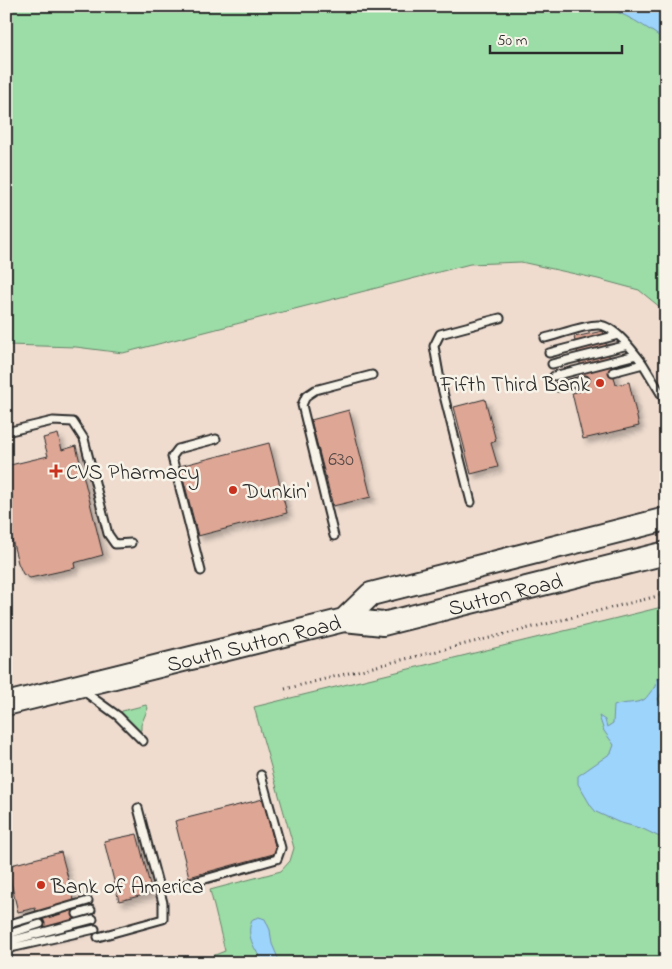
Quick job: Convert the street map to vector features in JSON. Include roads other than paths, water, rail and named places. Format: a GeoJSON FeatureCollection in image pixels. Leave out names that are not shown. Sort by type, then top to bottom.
{"type":"FeatureCollection","features":[{"type":"Feature","properties":{"kind":"main road","name":"South Sutton Road"},"geometry":{"type":"LineString","coordinates":[[6,704],[344,620],[371,594],[666,519]]}},
{"type":"Feature","properties":{"kind":"main road","name":"Sutton Road"},"geometry":{"type":"LineString","coordinates":[[344,620],[383,624],[666,553]]}},
{"type":"Feature","properties":{"kind":"lane"},"geometry":{"type":"LineString","coordinates":[[471,502],[440,380],[434,346],[440,334],[500,318]]}},
{"type":"Feature","properties":{"kind":"lane"},"geometry":{"type":"LineString","coordinates":[[545,338],[599,325],[608,328],[618,335],[636,355],[666,402]]}},
{"type":"Feature","properties":{"kind":"lane"},"geometry":{"type":"LineString","coordinates":[[549,353],[618,335]]}},
{"type":"Feature","properties":{"kind":"lane"},"geometry":{"type":"LineString","coordinates":[[552,364],[628,345]]}},
{"type":"Feature","properties":{"kind":"lane"},"geometry":{"type":"LineString","coordinates":[[554,376],[636,355]]}},
{"type":"Feature","properties":{"kind":"lane"},"geometry":{"type":"LineString","coordinates":[[613,372],[643,364]]}},
{"type":"Feature","properties":{"kind":"lane"},"geometry":{"type":"LineString","coordinates":[[334,536],[302,405],[306,396],[315,390],[372,375]]}},
{"type":"Feature","properties":{"kind":"lane"},"geometry":{"type":"LineString","coordinates":[[558,387],[584,380]]}},
{"type":"Feature","properties":{"kind":"lane"},"geometry":{"type":"LineString","coordinates":[[6,432],[53,421],[73,422],[84,438],[108,534],[115,544],[131,543]]}},
{"type":"Feature","properties":{"kind":"lane"},"geometry":{"type":"LineString","coordinates":[[201,571],[172,457],[178,449],[216,439]]}},
{"type":"Feature","properties":{"kind":"lane"},"geometry":{"type":"LineString","coordinates":[[76,686],[118,716],[143,742]]}},
{"type":"Feature","properties":{"kind":"lane"},"geometry":{"type":"LineString","coordinates":[[180,886],[277,859],[281,848],[261,775]]}},
{"type":"Feature","properties":{"kind":"lane"},"geometry":{"type":"LineString","coordinates":[[98,937],[163,919],[163,903],[138,808]]}},
{"type":"Feature","properties":{"kind":"lane"},"geometry":{"type":"LineString","coordinates":[[6,925],[88,901]]}},
{"type":"Feature","properties":{"kind":"lane"},"geometry":{"type":"LineString","coordinates":[[77,914],[90,910]]}},
{"type":"Feature","properties":{"kind":"lane"},"geometry":{"type":"LineString","coordinates":[[6,942],[93,919]]}},
{"type":"Feature","properties":{"kind":"lane"},"geometry":{"type":"LineString","coordinates":[[6,935],[40,924]]}},
{"type":"Feature","properties":{"kind":"lane"},"geometry":{"type":"LineString","coordinates":[[6,949],[95,929]]}},
{"type":"Feature","properties":{"kind":"water"},"geometry":{"type":"Polygon","coordinates":[[[600,6],[666,6],[666,41],[618,12],[600,6]]]}},
{"type":"Feature","properties":{"kind":"water"},"geometry":{"type":"Polygon","coordinates":[[[657,678],[665,679],[666,682],[664,690],[658,699],[666,712],[666,840],[643,829],[618,822],[596,812],[578,784],[578,776],[611,753],[614,745],[604,731],[599,716],[605,720],[607,727],[613,723],[614,706],[642,701],[656,687],[657,678]]]}},
{"type":"Feature","properties":{"kind":"water"},"geometry":{"type":"Polygon","coordinates":[[[259,917],[265,919],[270,930],[272,944],[278,958],[276,963],[264,963],[252,942],[250,936],[251,925],[253,919],[259,917]]]}},
{"type":"Feature","properties":{"kind":"place","name":"Fifth Third Bank"},"geometry":{"type":"Point","coordinates":[600,383]}},
{"type":"Feature","properties":{"kind":"place","name":"CVS Pharmacy"},"geometry":{"type":"Point","coordinates":[56,471]}},
{"type":"Feature","properties":{"kind":"place","name":"Dunkin'"},"geometry":{"type":"Point","coordinates":[233,490]}},
{"type":"Feature","properties":{"kind":"place","name":"Bank of America"},"geometry":{"type":"Point","coordinates":[41,885]}}]}
